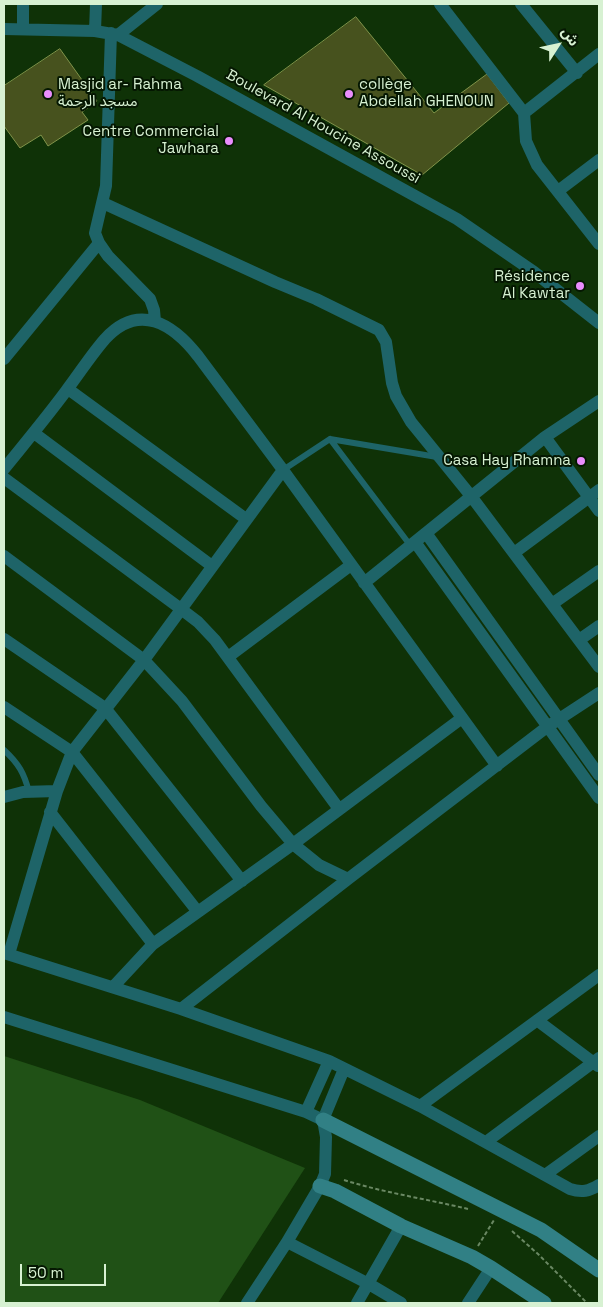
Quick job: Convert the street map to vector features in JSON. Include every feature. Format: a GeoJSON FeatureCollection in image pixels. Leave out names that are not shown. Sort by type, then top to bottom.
{"type":"FeatureCollection","features":[{"type":"Feature","properties":{"kind":"street"},"geometry":{"type":"LineString","coordinates":[[23,4],[23,29]]}},
{"type":"Feature","properties":{"kind":"street"},"geometry":{"type":"LineString","coordinates":[[95,31],[96,4]]}},
{"type":"Feature","properties":{"kind":"street"},"geometry":{"type":"LineString","coordinates":[[155,321],[150,299],[108,256],[95,233],[106,186],[114,34],[157,4]]}},
{"type":"Feature","properties":{"kind":"street"},"geometry":{"type":"LineString","coordinates":[[440,4],[524,113],[526,142],[537,165],[599,244]]}},
{"type":"Feature","properties":{"kind":"street"},"geometry":{"type":"LineString","coordinates":[[521,4],[577,72]]}},
{"type":"Feature","properties":{"kind":"street","name":"Boulevard Al Houcine Assoussi"},"geometry":{"type":"LineString","coordinates":[[4,29],[95,31],[114,34],[197,76],[457,219],[540,277],[599,323]]}},
{"type":"Feature","properties":{"kind":"street"},"geometry":{"type":"LineString","coordinates":[[524,113],[599,54]]}},
{"type":"Feature","properties":{"kind":"street"},"geometry":{"type":"LineString","coordinates":[[558,191],[599,160]]}},
{"type":"Feature","properties":{"kind":"street"},"geometry":{"type":"LineString","coordinates":[[102,203],[274,282],[316,299],[380,330],[385,339],[396,396],[411,422],[471,496],[599,667]]}},
{"type":"Feature","properties":{"kind":"street"},"geometry":{"type":"LineString","coordinates":[[4,359],[99,243]]}},
{"type":"Feature","properties":{"kind":"street"},"geometry":{"type":"LineString","coordinates":[[4,469],[100,346],[114,331],[132,321],[155,321],[165,325],[185,339],[283,470],[497,766]]}},
{"type":"Feature","properties":{"kind":"street"},"geometry":{"type":"LineString","coordinates":[[68,389],[246,520]]}},
{"type":"Feature","properties":{"kind":"street"},"geometry":{"type":"LineString","coordinates":[[364,582],[545,437],[599,401]]}},
{"type":"Feature","properties":{"kind":"street"},"geometry":{"type":"LineString","coordinates":[[34,433],[212,566]]}},
{"type":"Feature","properties":{"kind":"street"},"geometry":{"type":"LineString","coordinates":[[545,437],[594,494],[599,511]]}},
{"type":"Feature","properties":{"kind":"street"},"geometry":{"type":"LineString","coordinates":[[283,470],[144,660],[72,752],[56,791],[6,953],[181,1009],[329,1061],[420,1106],[579,1192],[599,1185]]}},
{"type":"Feature","properties":{"kind":"street"},"geometry":{"type":"LineString","coordinates":[[4,478],[181,609],[205,629],[228,657],[339,809]]}},
{"type":"Feature","properties":{"kind":"street"},"geometry":{"type":"LineString","coordinates":[[514,553],[594,494]]}},
{"type":"Feature","properties":{"kind":"street"},"geometry":{"type":"LineString","coordinates":[[426,533],[599,775]]}},
{"type":"Feature","properties":{"kind":"street"},"geometry":{"type":"LineString","coordinates":[[412,544],[599,798]]}},
{"type":"Feature","properties":{"kind":"street"},"geometry":{"type":"LineString","coordinates":[[4,556],[144,660],[182,701],[261,806],[293,844],[319,865],[348,879]]}},
{"type":"Feature","properties":{"kind":"street"},"geometry":{"type":"LineString","coordinates":[[228,657],[351,565]]}},
{"type":"Feature","properties":{"kind":"street"},"geometry":{"type":"LineString","coordinates":[[552,604],[599,571]]}},
{"type":"Feature","properties":{"kind":"street"},"geometry":{"type":"LineString","coordinates":[[579,640],[599,626]]}},
{"type":"Feature","properties":{"kind":"street"},"geometry":{"type":"LineString","coordinates":[[4,639],[105,708],[242,881]]}},
{"type":"Feature","properties":{"kind":"street"},"geometry":{"type":"LineString","coordinates":[[181,1009],[547,727],[599,693]]}},
{"type":"Feature","properties":{"kind":"street"},"geometry":{"type":"LineString","coordinates":[[4,707],[72,752],[198,912]]}},
{"type":"Feature","properties":{"kind":"street"},"geometry":{"type":"LineString","coordinates":[[113,987],[153,944],[293,844],[462,718]]}},
{"type":"Feature","properties":{"kind":"street"},"geometry":{"type":"LineString","coordinates":[[4,797],[29,792],[56,791]]}},
{"type":"Feature","properties":{"kind":"street"},"geometry":{"type":"LineString","coordinates":[[50,812],[153,944]]}},
{"type":"Feature","properties":{"kind":"street"},"geometry":{"type":"LineString","coordinates":[[420,1106],[599,975]]}},
{"type":"Feature","properties":{"kind":"street"},"geometry":{"type":"LineString","coordinates":[[4,1017],[306,1112],[541,1230],[599,1270]]}},
{"type":"Feature","properties":{"kind":"street"},"geometry":{"type":"LineString","coordinates":[[486,1142],[597,1062],[538,1021]]}},
{"type":"Feature","properties":{"kind":"street"},"geometry":{"type":"LineString","coordinates":[[306,1112],[329,1061]]}},
{"type":"Feature","properties":{"kind":"street"},"geometry":{"type":"LineString","coordinates":[[247,1303],[288,1242],[323,1180],[326,1137],[323,1120],[344,1069]]}},
{"type":"Feature","properties":{"kind":"street"},"geometry":{"type":"LineString","coordinates":[[545,1175],[599,1136]]}},
{"type":"Feature","properties":{"kind":"street"},"geometry":{"type":"LineString","coordinates":[[323,1180],[335,1191],[402,1226],[472,1257],[544,1303]]}},
{"type":"Feature","properties":{"kind":"street"},"geometry":{"type":"LineString","coordinates":[[357,1303],[402,1226]]}},
{"type":"Feature","properties":{"kind":"street"},"geometry":{"type":"LineString","coordinates":[[288,1242],[369,1284],[401,1303]]}},
{"type":"Feature","properties":{"kind":"street"},"geometry":{"type":"LineString","coordinates":[[468,1303],[491,1268]]}},
{"type":"Feature","properties":{"kind":"lane"},"geometry":{"type":"LineString","coordinates":[[283,470],[330,439],[439,457]]}},
{"type":"Feature","properties":{"kind":"lane"},"geometry":{"type":"LineString","coordinates":[[330,439],[412,544]]}},
{"type":"Feature","properties":{"kind":"lane"},"geometry":{"type":"LineString","coordinates":[[4,750],[18,764],[29,792]]}},
{"type":"Feature","properties":{"kind":"path"},"geometry":{"type":"LineString","coordinates":[[323,1180],[429,1199],[473,1210]]}},
{"type":"Feature","properties":{"kind":"path"},"geometry":{"type":"LineString","coordinates":[[488,1216],[495,1218],[500,1223]]}},
{"type":"Feature","properties":{"kind":"path"},"geometry":{"type":"LineString","coordinates":[[472,1257],[495,1218]]}},
{"type":"Feature","properties":{"kind":"path"},"geometry":{"type":"LineString","coordinates":[[511,1231],[538,1254],[588,1303]]}},
{"type":"Feature","properties":{"kind":"green space"},"geometry":{"type":"Polygon","coordinates":[[[4,1056],[140,1100],[305,1168],[218,1303],[4,1303],[4,1056]]]}},
{"type":"Feature","properties":{"kind":"building","name":"collège Abdellah GHENOUN"},"geometry":{"type":"Polygon","coordinates":[[[356,17],[434,113],[487,74],[509,103],[422,175],[264,85],[356,17]]]}},
{"type":"Feature","properties":{"kind":"building","name":"Masjid ar- Rahma مسجد الرحمة"},"geometry":{"type":"Polygon","coordinates":[[[60,49],[97,101],[82,112],[88,120],[48,146],[41,135],[20,148],[4,126],[4,86],[60,49]]]}},
{"type":"Feature","properties":{"kind":"place","name":"Masjid ar- Rahma مسجد الرحمة"},"geometry":{"type":"Point","coordinates":[48,94]}},
{"type":"Feature","properties":{"kind":"place","name":"collège Abdellah GHENOUN"},"geometry":{"type":"Point","coordinates":[349,94]}},
{"type":"Feature","properties":{"kind":"place","name":"Centre Commercial Jawhara"},"geometry":{"type":"Point","coordinates":[229,141]}},
{"type":"Feature","properties":{"kind":"place","name":"Résidence Al Kawtar"},"geometry":{"type":"Point","coordinates":[580,286]}},
{"type":"Feature","properties":{"kind":"place","name":"Casa Hay Rhamna"},"geometry":{"type":"Point","coordinates":[581,461]}}]}
